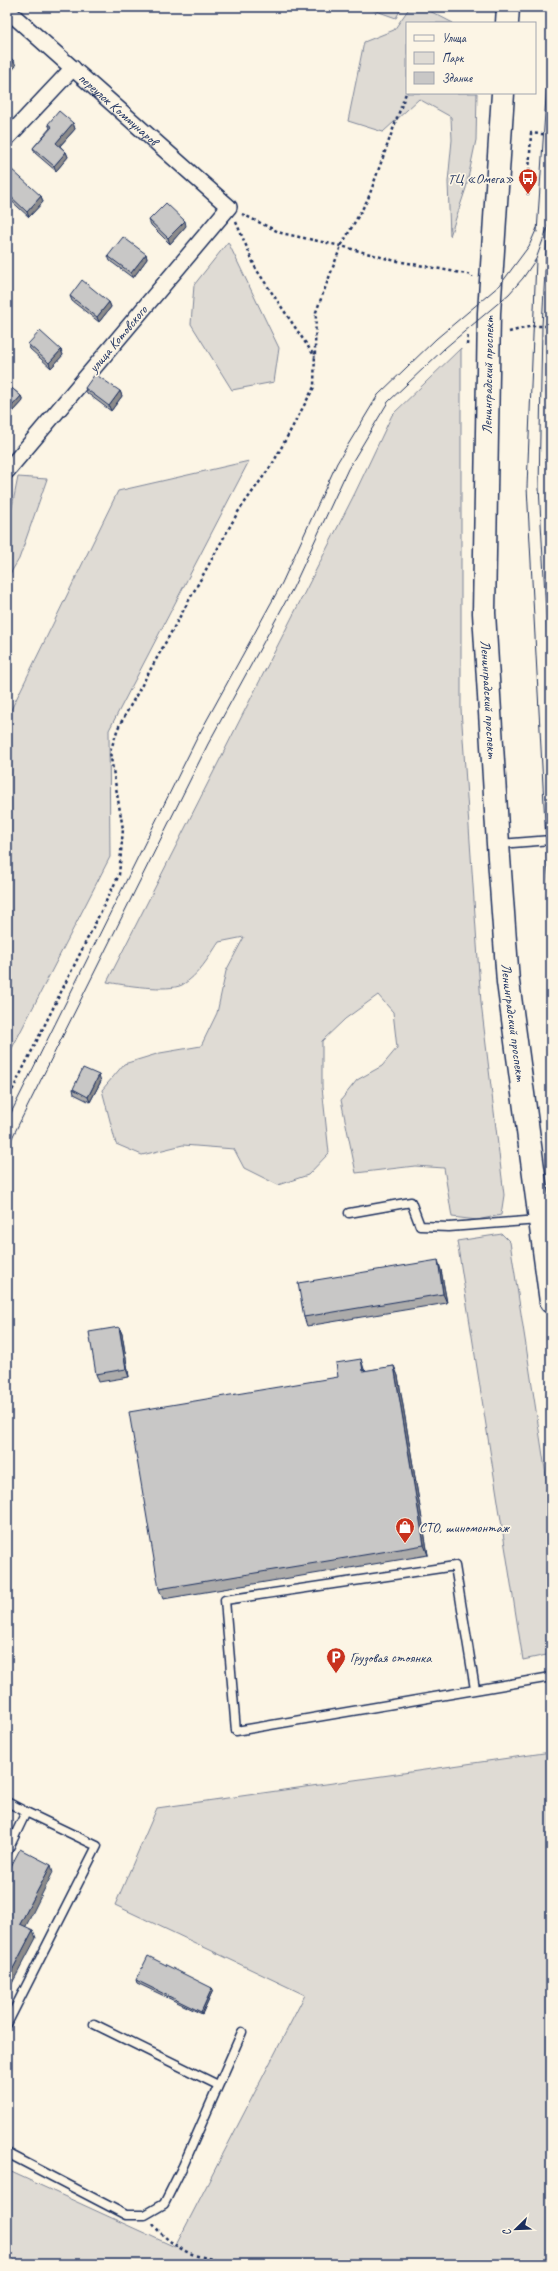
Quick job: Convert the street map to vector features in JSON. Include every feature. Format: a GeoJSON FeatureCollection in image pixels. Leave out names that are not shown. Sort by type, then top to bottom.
{"type":"FeatureCollection","features":[{"type":"Feature","properties":{"kind":"main road"},"geometry":{"type":"LineString","coordinates":[[507,22],[508,7]]}},
{"type":"Feature","properties":{"kind":"main road","name":"Ленинградский проспект"},"geometry":{"type":"LineString","coordinates":[[503,94],[489,312],[484,613],[508,982],[538,1220],[549,1274],[551,1302]]}},
{"type":"Feature","properties":{"kind":"street","name":"переулок Коммунаров"},"geometry":{"type":"LineString","coordinates":[[7,10],[229,207]]}},
{"type":"Feature","properties":{"kind":"street"},"geometry":{"type":"LineString","coordinates":[[7,138],[73,68]]}},
{"type":"Feature","properties":{"kind":"street","name":"улица Котовского"},"geometry":{"type":"LineString","coordinates":[[7,471],[229,207]]}},
{"type":"Feature","properties":{"kind":"lane"},"geometry":{"type":"LineString","coordinates":[[498,844],[551,840]]}},
{"type":"Feature","properties":{"kind":"lane"},"geometry":{"type":"LineString","coordinates":[[349,1213],[411,1202],[420,1226],[449,1227],[538,1220]]}},
{"type":"Feature","properties":{"kind":"lane"},"geometry":{"type":"LineString","coordinates":[[475,1689],[455,1566],[225,1600],[236,1731],[551,1677]]}},
{"type":"Feature","properties":{"kind":"lane"},"geometry":{"type":"LineString","coordinates":[[7,1802],[97,1846],[7,2024]]}},
{"type":"Feature","properties":{"kind":"lane"},"geometry":{"type":"LineString","coordinates":[[7,1852],[26,1812]]}},
{"type":"Feature","properties":{"kind":"lane"},"geometry":{"type":"LineString","coordinates":[[94,2024],[218,2085]]}},
{"type":"Feature","properties":{"kind":"lane"},"geometry":{"type":"LineString","coordinates":[[7,2153],[126,2215],[145,2215],[164,2204],[183,2166],[242,2032]]}},
{"type":"Feature","properties":{"kind":"path"},"geometry":{"type":"LineString","coordinates":[[7,1101],[119,875],[123,829],[110,752],[118,728],[238,512],[274,463],[314,387],[316,312],[341,246],[368,198],[406,93]]}},
{"type":"Feature","properties":{"kind":"path"},"geometry":{"type":"LineString","coordinates":[[528,195],[531,133],[551,135]]}},
{"type":"Feature","properties":{"kind":"path"},"geometry":{"type":"LineString","coordinates":[[229,207],[281,233],[341,246],[392,260],[472,275]]}},
{"type":"Feature","properties":{"kind":"path"},"geometry":{"type":"LineString","coordinates":[[229,207],[256,269],[315,358]]}},
{"type":"Feature","properties":{"kind":"path"},"geometry":{"type":"LineString","coordinates":[[509,332],[532,326],[551,326]]}},
{"type":"Feature","properties":{"kind":"path"},"geometry":{"type":"LineString","coordinates":[[145,2215],[162,2236],[192,2254],[218,2261],[221,2264]]}},
{"type":"Feature","properties":{"kind":"green space"},"geometry":{"type":"Polygon","coordinates":[[[365,7],[402,7],[396,18],[365,7]]]}},
{"type":"Feature","properties":{"kind":"green space"},"geometry":{"type":"Polygon","coordinates":[[[410,7],[422,7],[451,22],[406,22],[406,94],[477,94],[476,140],[466,188],[450,236],[448,182],[452,140],[451,117],[419,99],[383,132],[348,121],[364,42],[394,30],[410,7]]]}},
{"type":"Feature","properties":{"kind":"green space"},"geometry":{"type":"Polygon","coordinates":[[[228,242],[279,348],[274,382],[232,390],[191,324],[194,285],[228,242]]]}},
{"type":"Feature","properties":{"kind":"green space"},"geometry":{"type":"Polygon","coordinates":[[[461,348],[461,709],[481,1003],[504,1195],[501,1215],[477,1220],[452,1217],[444,1168],[415,1166],[356,1173],[341,1100],[357,1080],[382,1066],[397,1048],[393,1012],[378,995],[345,1019],[322,1041],[322,1087],[329,1153],[308,1175],[278,1185],[244,1168],[234,1149],[183,1145],[142,1155],[116,1144],[102,1090],[124,1064],[160,1053],[201,1046],[217,1013],[226,971],[244,937],[219,942],[193,977],[182,985],[167,988],[156,988],[107,982],[355,493],[392,415],[461,348]]]}},
{"type":"Feature","properties":{"kind":"green space"},"geometry":{"type":"Polygon","coordinates":[[[249,461],[109,730],[110,857],[7,1058],[7,718],[118,491],[249,461]]]}},
{"type":"Feature","properties":{"kind":"green space"},"geometry":{"type":"Polygon","coordinates":[[[18,477],[47,479],[19,559],[7,579],[7,513],[11,512],[18,477]]]}},
{"type":"Feature","properties":{"kind":"green space"},"geometry":{"type":"Polygon","coordinates":[[[502,1234],[510,1242],[551,1508],[551,1654],[523,1660],[457,1241],[502,1234]]]}},
{"type":"Feature","properties":{"kind":"green space"},"geometry":{"type":"Polygon","coordinates":[[[551,1752],[551,2264],[7,2264],[7,2170],[175,2247],[305,1995],[115,1905],[157,1808],[551,1752]]]}},
{"type":"Feature","properties":{"kind":"building"},"geometry":{"type":"Polygon","coordinates":[[[7,55],[14,61],[7,69],[7,55]]]}},
{"type":"Feature","properties":{"kind":"building"},"geometry":{"type":"Polygon","coordinates":[[[59,111],[73,123],[56,143],[66,152],[54,166],[33,148],[52,127],[48,124],[59,111]]]}},
{"type":"Feature","properties":{"kind":"building"},"geometry":{"type":"Polygon","coordinates":[[[11,169],[41,196],[27,212],[7,193],[7,174],[11,169]]]}},
{"type":"Feature","properties":{"kind":"building"},"geometry":{"type":"Polygon","coordinates":[[[166,203],[185,221],[168,238],[149,220],[166,203]]]}},
{"type":"Feature","properties":{"kind":"building"},"geometry":{"type":"Polygon","coordinates":[[[123,237],[146,254],[131,273],[108,256],[123,237]]]}},
{"type":"Feature","properties":{"kind":"building"},"geometry":{"type":"Polygon","coordinates":[[[82,280],[109,302],[97,317],[70,296],[82,280]]]}},
{"type":"Feature","properties":{"kind":"building"},"geometry":{"type":"Polygon","coordinates":[[[40,331],[61,350],[49,363],[28,344],[40,331]]]}},
{"type":"Feature","properties":{"kind":"building"},"geometry":{"type":"Polygon","coordinates":[[[95,374],[120,391],[109,406],[85,388],[95,374]]]}},
{"type":"Feature","properties":{"kind":"building"},"geometry":{"type":"Polygon","coordinates":[[[7,384],[21,396],[11,407],[7,404],[7,384]]]}},
{"type":"Feature","properties":{"kind":"building"},"geometry":{"type":"Polygon","coordinates":[[[83,1068],[99,1075],[88,1097],[73,1089],[83,1068]]]}},
{"type":"Feature","properties":{"kind":"building"},"geometry":{"type":"Polygon","coordinates":[[[438,1260],[443,1294],[304,1317],[298,1283],[438,1260]]]}},
{"type":"Feature","properties":{"kind":"building"},"geometry":{"type":"Polygon","coordinates":[[[119,1327],[126,1369],[96,1374],[89,1332],[119,1327]]]}},
{"type":"Feature","properties":{"kind":"building"},"geometry":{"type":"Polygon","coordinates":[[[361,1359],[363,1371],[394,1366],[424,1545],[159,1589],[129,1412],[338,1377],[336,1363],[361,1359]]]}},
{"type":"Feature","properties":{"kind":"building"},"geometry":{"type":"Polygon","coordinates":[[[20,1849],[51,1865],[20,1924],[33,1930],[7,1980],[7,1874],[20,1849]]]}},
{"type":"Feature","properties":{"kind":"building"},"geometry":{"type":"Polygon","coordinates":[[[148,1956],[212,1988],[201,2012],[136,1980],[148,1956]]]}},
{"type":"Feature","properties":{"kind":"tram line"},"geometry":{"type":"LineString","coordinates":[[537,232],[551,23]]}},
{"type":"Feature","properties":{"kind":"tram line"},"geometry":{"type":"LineString","coordinates":[[551,166],[542,326],[539,487],[551,701]]}},
{"type":"Feature","properties":{"kind":"tram line"},"geometry":{"type":"LineString","coordinates":[[7,1121],[197,738],[282,583],[337,463],[378,395],[436,339],[500,285],[529,246],[537,228]]}},
{"type":"Feature","properties":{"kind":"tram line"},"geometry":{"type":"LineString","coordinates":[[7,1148],[208,744],[293,588],[348,469],[388,402],[445,348],[509,294],[523,278],[536,259],[547,229]]}},
{"type":"Feature","properties":{"kind":"tram line"},"geometry":{"type":"LineString","coordinates":[[536,260],[527,487],[547,860],[551,902]]}},
{"type":"Feature","properties":{"kind":"place","name":"ТЦ «Омега»"},"geometry":{"type":"Point","coordinates":[528,195]}},
{"type":"Feature","properties":{"kind":"place","name":"СТО, шиномонтаж"},"geometry":{"type":"Point","coordinates":[405,1544]}},
{"type":"Feature","properties":{"kind":"place","name":"Грузовая стоянка"},"geometry":{"type":"Point","coordinates":[336,1674]}}]}
